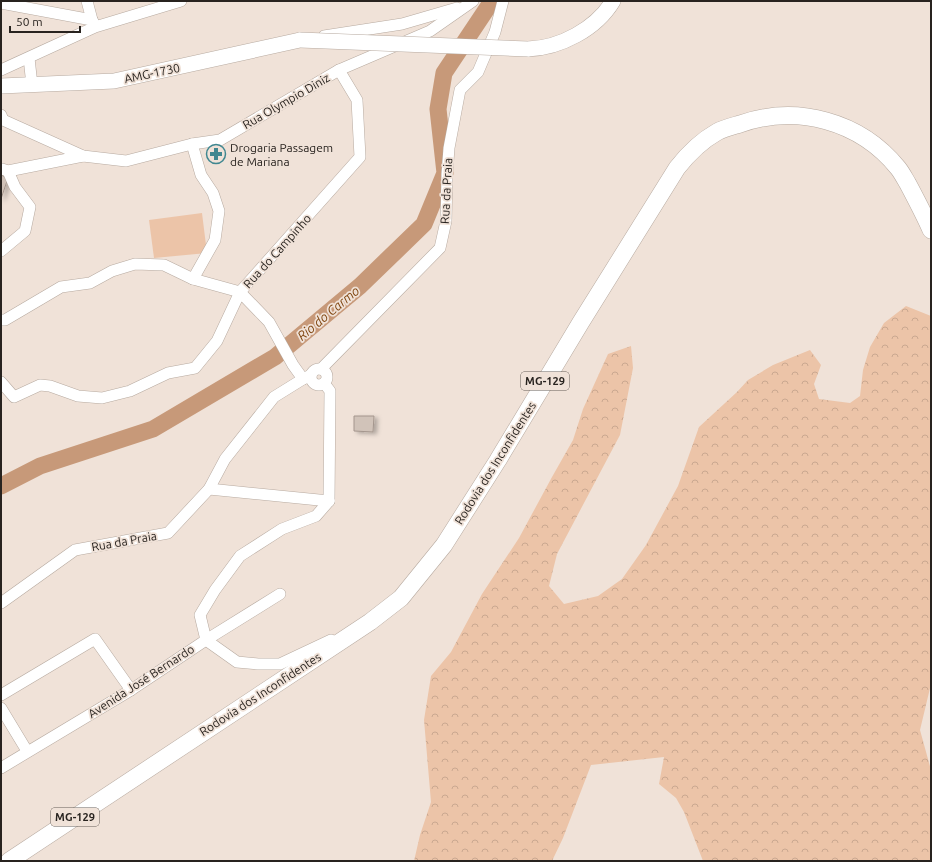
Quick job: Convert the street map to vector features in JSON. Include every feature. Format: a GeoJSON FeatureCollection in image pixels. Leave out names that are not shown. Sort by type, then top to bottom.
{"type":"FeatureCollection","features":[{"type":"Feature","properties":{"kind":"main road","name":"AMG-1730"},"geometry":{"type":"LineString","coordinates":[[1,86],[114,81],[300,40],[540,49],[554,45],[582,31],[594,22],[613,1]]}},
{"type":"Feature","properties":{"kind":"main road","name":"Rodovia dos Inconfidentes"},"geometry":{"type":"LineString","coordinates":[[9,861],[370,622],[401,598],[444,545],[498,460],[581,322],[677,168],[687,155],[718,131],[750,120],[774,115],[799,115],[828,121],[852,129],[876,146],[899,169],[922,208],[931,230]]}},
{"type":"Feature","properties":{"kind":"street"},"geometry":{"type":"LineString","coordinates":[[87,1],[94,24]]}},
{"type":"Feature","properties":{"kind":"street"},"geometry":{"type":"LineString","coordinates":[[1,70],[29,58],[94,24],[181,1]]}},
{"type":"Feature","properties":{"kind":"street","name":"Rua da Praia"},"geometry":{"type":"LineString","coordinates":[[321,369],[440,248],[446,221],[448,148],[460,90],[478,72],[496,32],[503,1]]}},
{"type":"Feature","properties":{"kind":"street"},"geometry":{"type":"LineString","coordinates":[[1,3],[94,24]]}},
{"type":"Feature","properties":{"kind":"street"},"geometry":{"type":"LineString","coordinates":[[300,40],[402,24],[470,3]]}},
{"type":"Feature","properties":{"kind":"street","name":"Rua Olympio Diniz"},"geometry":{"type":"LineString","coordinates":[[2,120],[83,156],[126,161],[192,144],[220,140],[339,70],[430,31],[470,3]]}},
{"type":"Feature","properties":{"kind":"street"},"geometry":{"type":"LineString","coordinates":[[29,58],[32,84]]}},
{"type":"Feature","properties":{"kind":"street","name":"Rua do Campinho"},"geometry":{"type":"LineString","coordinates":[[1,320],[6,320],[61,287],[90,283],[112,272],[135,264],[164,265],[193,279],[240,292],[360,157],[357,100],[339,70]]}},
{"type":"Feature","properties":{"kind":"street"},"geometry":{"type":"LineString","coordinates":[[192,144],[201,175],[213,193],[219,211],[215,240],[193,279]]}},
{"type":"Feature","properties":{"kind":"street"},"geometry":{"type":"LineString","coordinates":[[1,251],[25,231],[30,207],[15,188],[4,170],[83,156]]}},
{"type":"Feature","properties":{"kind":"street"},"geometry":{"type":"LineString","coordinates":[[1,382],[14,397],[40,385],[50,386],[78,396],[102,398],[130,391],[168,373],[195,368],[217,341],[240,292],[269,322],[293,365],[307,377],[314,383],[319,385],[324,383],[328,376],[326,371],[316,369],[307,377]]}},
{"type":"Feature","properties":{"kind":"street","name":"Rua da Praia"},"geometry":{"type":"LineString","coordinates":[[1,603],[74,550],[168,533],[209,489],[225,459],[274,397],[307,377]]}},
{"type":"Feature","properties":{"kind":"street"},"geometry":{"type":"LineString","coordinates":[[324,383],[330,391],[329,501],[316,516],[282,529],[240,556],[215,590],[200,615],[206,640],[237,662],[258,664],[280,664],[370,622]]}},
{"type":"Feature","properties":{"kind":"street"},"geometry":{"type":"LineString","coordinates":[[209,489],[329,501]]}},
{"type":"Feature","properties":{"kind":"street","name":"Avenida José Bernardo"},"geometry":{"type":"LineString","coordinates":[[1,768],[27,751],[131,690],[206,640],[280,594]]}},
{"type":"Feature","properties":{"kind":"street"},"geometry":{"type":"LineString","coordinates":[[1,695],[95,639],[131,690]]}},
{"type":"Feature","properties":{"kind":"street"},"geometry":{"type":"LineString","coordinates":[[1,708],[27,751]]}},
{"type":"Feature","properties":{"kind":"green space"},"geometry":{"type":"Polygon","coordinates":[[[202,213],[207,253],[154,258],[149,220],[202,213]]]}},
{"type":"Feature","properties":{"kind":"green space"},"geometry":{"type":"Polygon","coordinates":[[[906,306],[931,316],[931,684],[920,730],[931,770],[931,861],[703,861],[684,812],[676,798],[659,784],[664,757],[591,765],[563,838],[552,861],[414,861],[420,835],[431,802],[424,720],[431,676],[451,652],[482,594],[519,538],[573,440],[583,409],[608,354],[631,346],[633,368],[620,435],[557,554],[549,586],[564,604],[598,596],[622,579],[646,545],[678,486],[699,427],[748,380],[773,365],[810,350],[821,365],[814,384],[819,399],[850,403],[860,396],[863,370],[870,347],[884,323],[906,306]]]}},
{"type":"Feature","properties":{"kind":"building"},"geometry":{"type":"Polygon","coordinates":[[[1,175],[8,178],[1,199],[1,175]]]}},
{"type":"Feature","properties":{"kind":"building"},"geometry":{"type":"Polygon","coordinates":[[[354,416],[374,416],[373,432],[354,431],[354,416]]]}},
{"type":"Feature","properties":{"kind":"waterway","name":"Rio do Carmo"},"geometry":{"type":"LineString","coordinates":[[1,486],[40,466],[153,429],[275,357],[360,286],[424,224],[445,173],[438,109],[444,73],[492,1]]}},
{"type":"Feature","properties":{"kind":"place","name":"Drogaria Passagem de Mariana"},"geometry":{"type":"Point","coordinates":[216,154]}}]}
